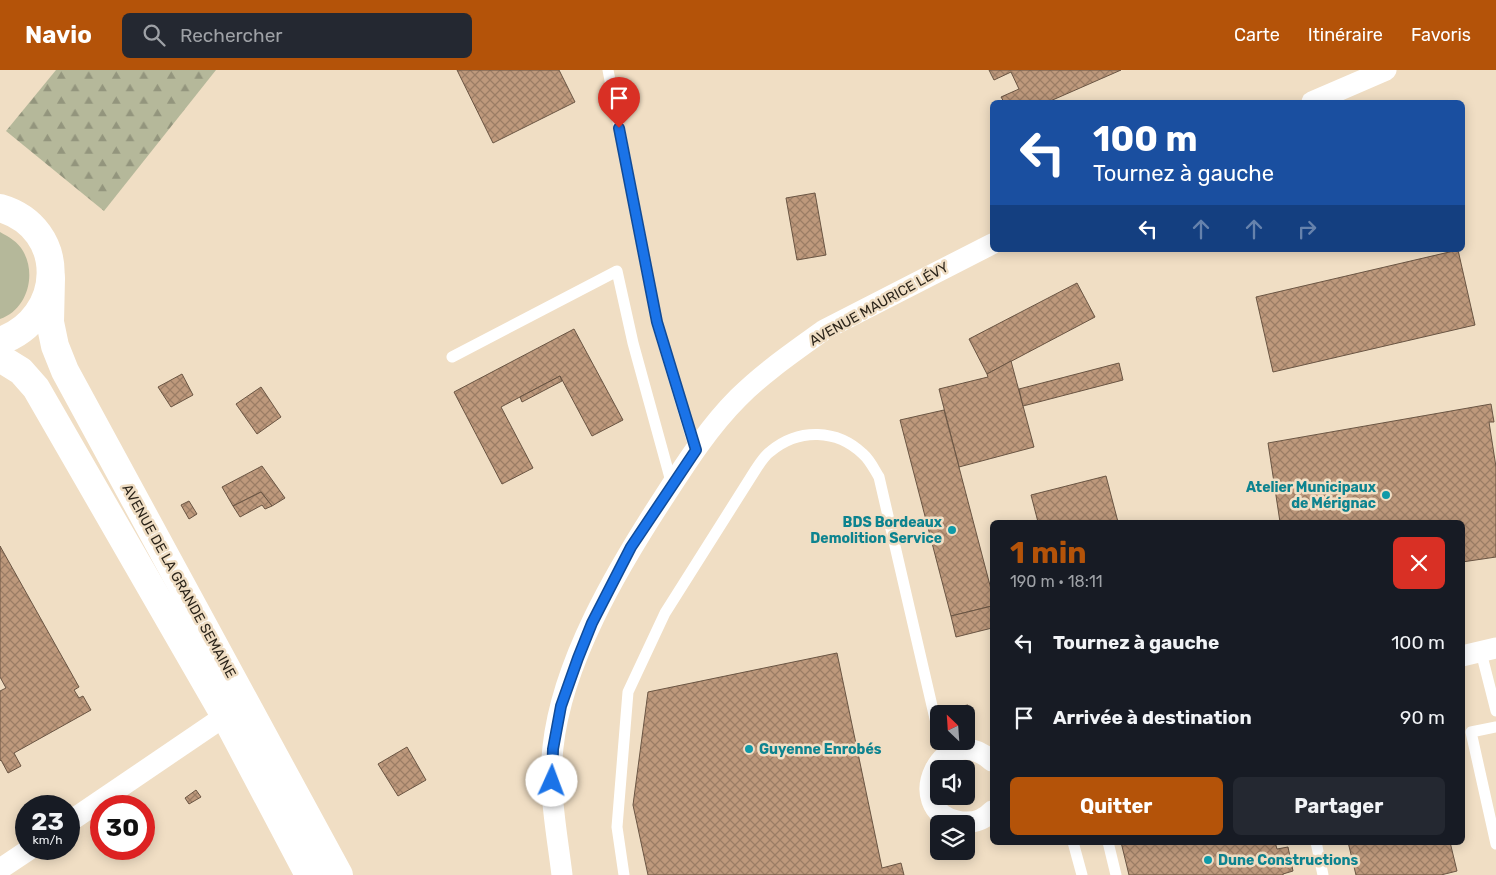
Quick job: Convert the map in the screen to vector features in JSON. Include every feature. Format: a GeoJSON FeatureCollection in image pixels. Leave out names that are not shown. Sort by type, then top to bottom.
{"type":"FeatureCollection","features":[{"type":"Feature","properties":{"kind":"main road"},"geometry":{"type":"LineString","coordinates":[[0,208],[11,212],[28,223],[41,238],[49,257],[51,278],[47,299],[36,318],[21,332],[0,341]]}},
{"type":"Feature","properties":{"kind":"main road","name":"AVENUE DE LA GRANDE SEMAINE"},"geometry":{"type":"LineString","coordinates":[[51,278],[50,322],[55,346],[65,371],[339,875]]}},
{"type":"Feature","properties":{"kind":"main road","name":"AVENUE DE LA GRANDE SEMAINE"},"geometry":{"type":"LineString","coordinates":[[0,358],[21,371],[36,388],[225,716],[308,875]]}},
{"type":"Feature","properties":{"kind":"street"},"geometry":{"type":"LineString","coordinates":[[1317,100],[1386,70]]}},
{"type":"Feature","properties":{"kind":"street","name":"AVENUE MAURICE LÉVY"},"geometry":{"type":"LineString","coordinates":[[562,875],[552,781],[553,749],[561,706],[592,623],[631,547],[672,484],[707,434],[738,398],[758,380],[824,330],[990,245]]}},
{"type":"Feature","properties":{"kind":"street"},"geometry":{"type":"LineString","coordinates":[[80,815],[225,716]]}},
{"type":"Feature","properties":{"kind":"street"},"geometry":{"type":"LineString","coordinates":[[945,750],[933,770],[930,782],[930,794],[935,805],[942,814],[964,823],[976,821],[990,813]]}},
{"type":"Feature","properties":{"kind":"street"},"geometry":{"type":"LineString","coordinates":[[974,750],[990,759]]}},
{"type":"Feature","properties":{"kind":"street"},"geometry":{"type":"LineString","coordinates":[[0,869],[15,859]]}},
{"type":"Feature","properties":{"kind":"lane"},"geometry":{"type":"LineString","coordinates":[[608,70],[657,322],[696,450]]}},
{"type":"Feature","properties":{"kind":"lane"},"geometry":{"type":"LineString","coordinates":[[452,357],[617,271],[633,343],[672,484]]}},
{"type":"Feature","properties":{"kind":"lane"},"geometry":{"type":"LineString","coordinates":[[624,875],[617,827],[628,692],[665,613],[756,469],[770,452],[793,438],[822,434],[849,442],[865,455],[879,476],[932,705]]}},
{"type":"Feature","properties":{"kind":"lane"},"geometry":{"type":"LineString","coordinates":[[1480,652],[1496,711]]}},
{"type":"Feature","properties":{"kind":"lane"},"geometry":{"type":"LineString","coordinates":[[1496,726],[1471,732],[1496,844]]}},
{"type":"Feature","properties":{"kind":"lane"},"geometry":{"type":"LineString","coordinates":[[1074,845],[1082,875]]}},
{"type":"Feature","properties":{"kind":"lane"},"geometry":{"type":"LineString","coordinates":[[1109,845],[1116,875]]}},
{"type":"Feature","properties":{"kind":"lane"},"geometry":{"type":"LineString","coordinates":[[1317,845],[1323,875]]}},
{"type":"Feature","properties":{"kind":"green space"},"geometry":{"type":"Polygon","coordinates":[[[56,70],[216,70],[104,211],[6,131],[56,70]]]}},
{"type":"Feature","properties":{"kind":"green space"},"geometry":{"type":"Polygon","coordinates":[[[0,232],[13,240],[23,251],[29,270],[29,281],[23,300],[17,308],[0,319],[0,232]]]}},
{"type":"Feature","properties":{"kind":"building"},"geometry":{"type":"Polygon","coordinates":[[[457,70],[559,70],[575,102],[493,143],[457,70]]]}},
{"type":"Feature","properties":{"kind":"building"},"geometry":{"type":"Polygon","coordinates":[[[989,70],[1121,70],[1053,100],[1003,100],[1001,97],[1019,89],[1011,72],[994,80],[989,70]]]}},
{"type":"Feature","properties":{"kind":"building"},"geometry":{"type":"Polygon","coordinates":[[[815,193],[826,255],[797,260],[786,198],[815,193]]]}},
{"type":"Feature","properties":{"kind":"building"},"geometry":{"type":"Polygon","coordinates":[[[1449,252],[1458,252],[1475,325],[1273,372],[1256,297],[1449,252]]]}},
{"type":"Feature","properties":{"kind":"building"},"geometry":{"type":"Polygon","coordinates":[[[1077,283],[1095,317],[987,374],[969,339],[1077,283]]]}},
{"type":"Feature","properties":{"kind":"building"},"geometry":{"type":"Polygon","coordinates":[[[574,329],[623,420],[592,436],[560,376],[501,407],[533,468],[502,484],[454,392],[574,329]]]}},
{"type":"Feature","properties":{"kind":"building"},"geometry":{"type":"Polygon","coordinates":[[[1011,361],[1034,447],[959,467],[939,389],[988,377],[987,374],[1011,361]]]}},
{"type":"Feature","properties":{"kind":"building"},"geometry":{"type":"Polygon","coordinates":[[[1119,363],[1123,380],[1023,406],[1019,389],[1119,363]]]}},
{"type":"Feature","properties":{"kind":"building"},"geometry":{"type":"Polygon","coordinates":[[[182,374],[193,395],[171,407],[158,387],[182,374]]]}},
{"type":"Feature","properties":{"kind":"building"},"geometry":{"type":"Polygon","coordinates":[[[560,376],[562,381],[522,402],[520,397],[560,376]]]}},
{"type":"Feature","properties":{"kind":"building"},"geometry":{"type":"Polygon","coordinates":[[[261,387],[281,417],[257,434],[236,404],[261,387]]]}},
{"type":"Feature","properties":{"kind":"building","name":"Atelier Municipaux de Mérignac"},"geometry":{"type":"Polygon","coordinates":[[[1491,404],[1494,422],[1489,422],[1496,467],[1496,557],[1465,562],[1465,520],[1280,520],[1268,443],[1491,404]]]}},
{"type":"Feature","properties":{"kind":"building","name":"BDS Bordeaux Demolition Service"},"geometry":{"type":"Polygon","coordinates":[[[944,410],[990,585],[990,606],[951,616],[900,420],[944,410]]]}},
{"type":"Feature","properties":{"kind":"building"},"geometry":{"type":"Polygon","coordinates":[[[262,466],[285,498],[272,506],[261,492],[233,506],[222,487],[262,466]]]}},
{"type":"Feature","properties":{"kind":"building"},"geometry":{"type":"Polygon","coordinates":[[[1106,476],[1117,520],[1037,520],[1031,495],[1106,476]]]}},
{"type":"Feature","properties":{"kind":"building"},"geometry":{"type":"Polygon","coordinates":[[[261,492],[272,506],[265,509],[262,505],[240,517],[233,506],[261,492]]]}},
{"type":"Feature","properties":{"kind":"building"},"geometry":{"type":"Polygon","coordinates":[[[189,501],[197,514],[189,519],[181,505],[189,501]]]}},
{"type":"Feature","properties":{"kind":"building"},"geometry":{"type":"Polygon","coordinates":[[[0,546],[79,687],[74,690],[79,698],[83,696],[91,710],[14,753],[21,766],[8,773],[0,761],[0,691],[6,688],[0,677],[0,546]]]}},
{"type":"Feature","properties":{"kind":"building"},"geometry":{"type":"Polygon","coordinates":[[[990,606],[990,628],[956,637],[951,616],[990,606]]]}},
{"type":"Feature","properties":{"kind":"building","name":"Guyenne Enrobés"},"geometry":{"type":"Polygon","coordinates":[[[837,653],[882,868],[901,863],[904,875],[648,875],[633,805],[648,692],[837,653]]]}},
{"type":"Feature","properties":{"kind":"building"},"geometry":{"type":"Polygon","coordinates":[[[407,747],[426,780],[398,796],[378,764],[407,747]]]}},
{"type":"Feature","properties":{"kind":"building"},"geometry":{"type":"Polygon","coordinates":[[[196,790],[201,797],[189,804],[185,798],[196,790]]]}},
{"type":"Feature","properties":{"kind":"building","name":"Dune Constructions"},"geometry":{"type":"Polygon","coordinates":[[[1122,845],[1276,845],[1277,849],[1288,847],[1293,871],[1283,875],[1129,875],[1122,845]]]}},
{"type":"Feature","properties":{"kind":"building"},"geometry":{"type":"Polygon","coordinates":[[[1349,845],[1451,845],[1457,871],[1441,875],[1356,875],[1349,845]]]}},
{"type":"Feature","properties":{"kind":"place","name":"Atelier Municipaux de Mérignac"},"geometry":{"type":"Point","coordinates":[1386,495]}},
{"type":"Feature","properties":{"kind":"place","name":"BDS Bordeaux Demolition Service"},"geometry":{"type":"Point","coordinates":[952,530]}},
{"type":"Feature","properties":{"kind":"place","name":"Guyenne Enrobés"},"geometry":{"type":"Point","coordinates":[749,749]}},
{"type":"Feature","properties":{"kind":"place","name":"Dune Constructions"},"geometry":{"type":"Point","coordinates":[1208,860]}},
{"type":"Feature","properties":{"kind":"route"},"geometry":{"type":"LineString","coordinates":[[552,781],[553,749],[561,706],[592,623],[631,547],[696,450],[657,322],[619,128]]}}]}
